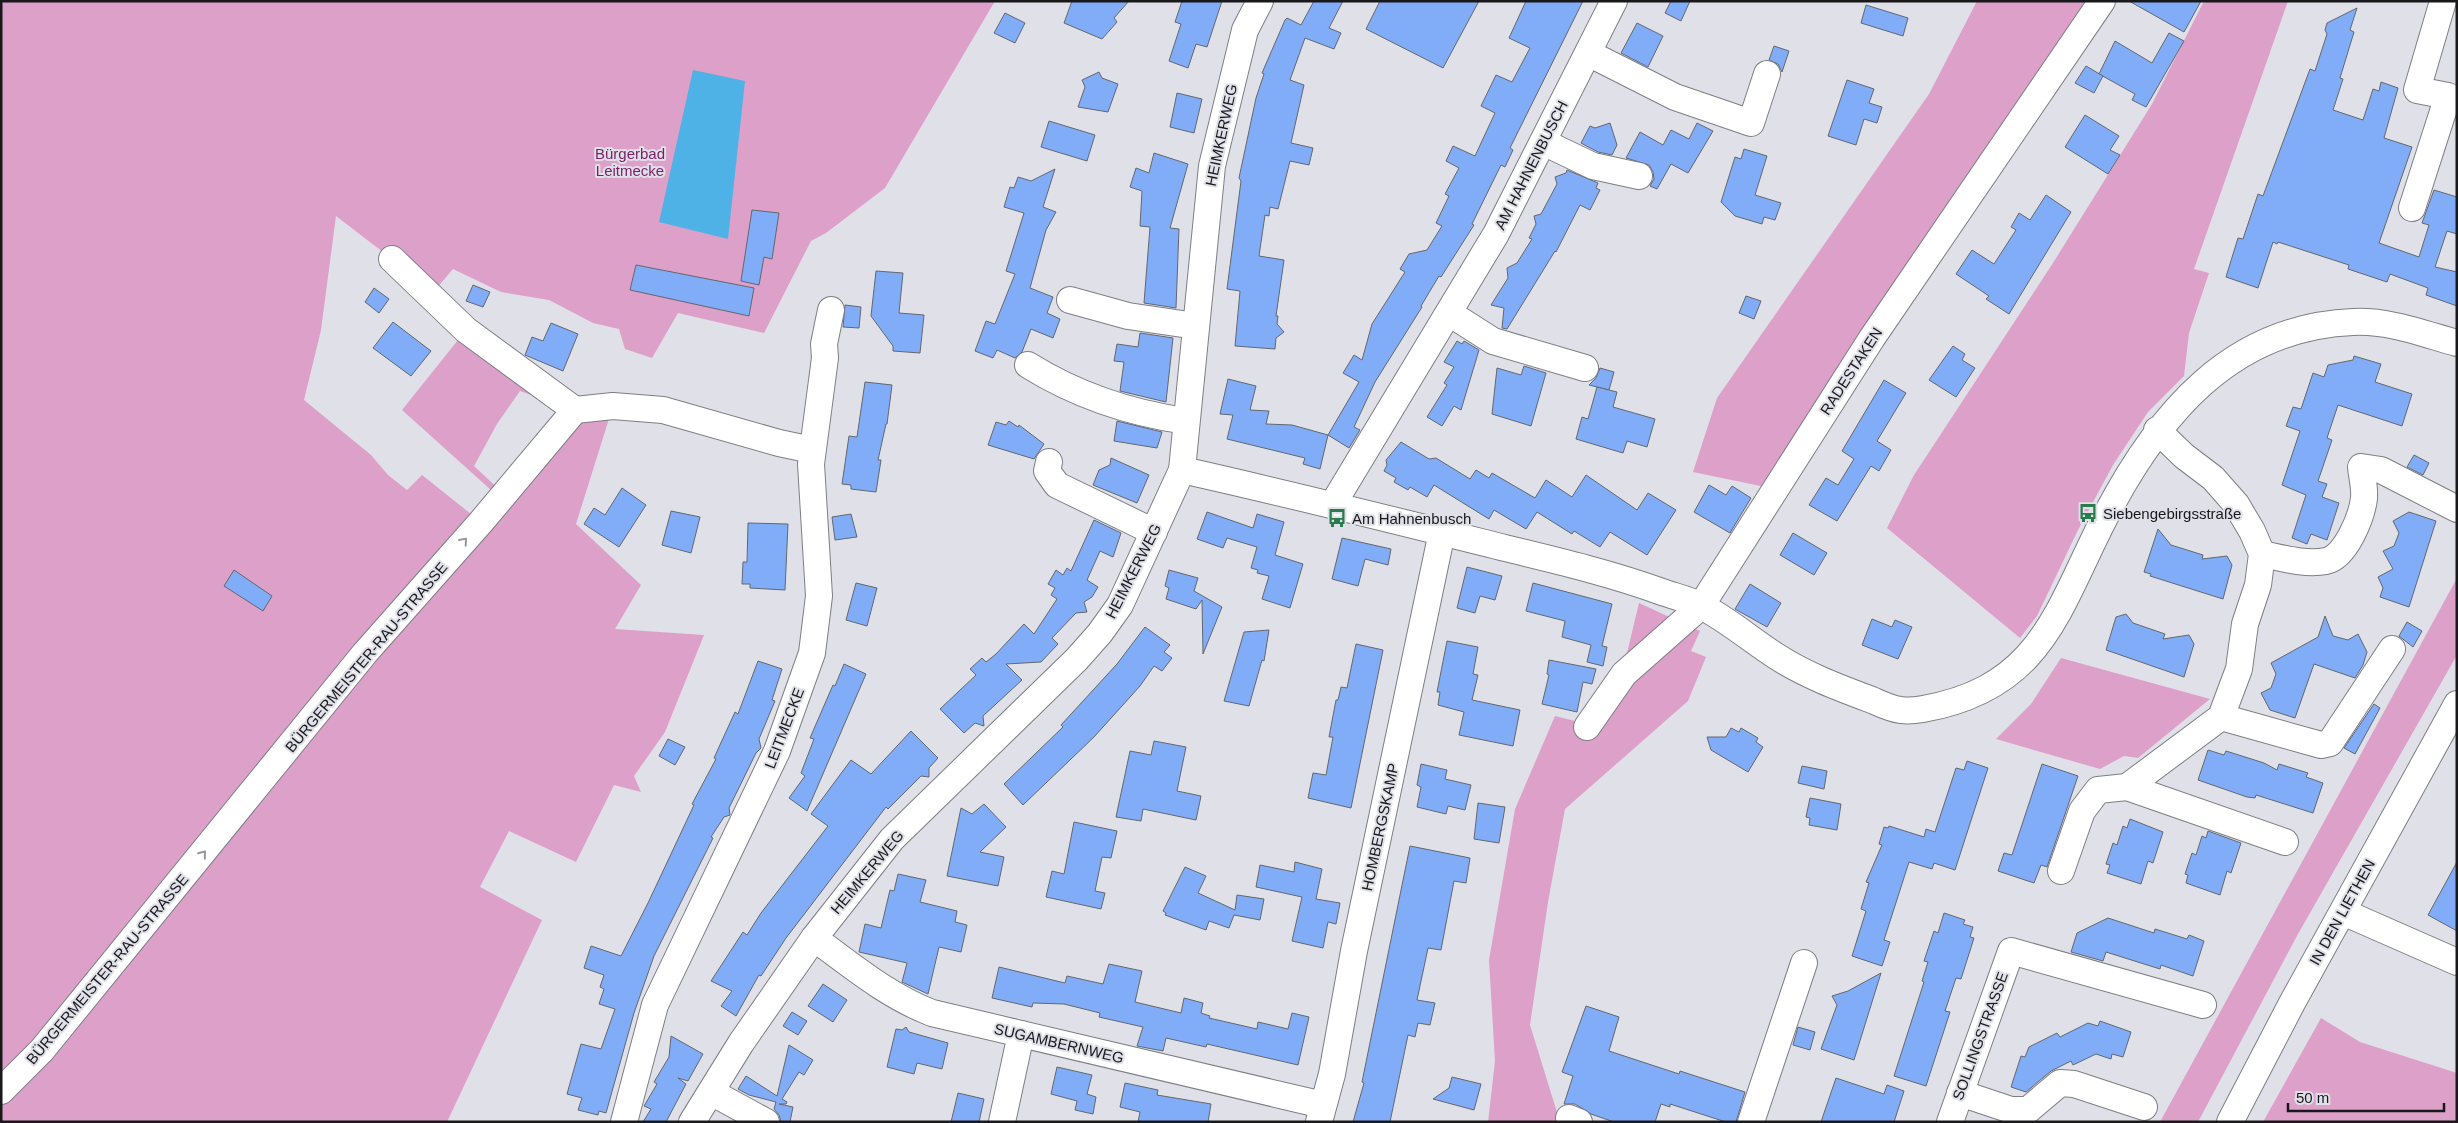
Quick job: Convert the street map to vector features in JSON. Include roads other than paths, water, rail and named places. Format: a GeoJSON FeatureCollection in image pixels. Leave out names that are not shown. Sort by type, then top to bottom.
{"type":"FeatureCollection","features":[{"type":"Feature","properties":{"kind":"street","name":"HEIMKERWEG"},"geometry":{"type":"LineString","coordinates":[[692,1122],[741,1043],[814,938],[892,839],[1077,659],[1100,633],[1120,604],[1182,470],[1212,166],[1246,30],[1260,1]]}},
{"type":"Feature","properties":{"kind":"street","name":"AM HAHNENBUSCH"},"geometry":{"type":"LineString","coordinates":[[1333,504],[1496,234],[1614,1]]}},
{"type":"Feature","properties":{"kind":"street","name":"RADESTAKEN"},"geometry":{"type":"LineString","coordinates":[[1586,727],[1624,674],[1701,606],[1872,338],[2102,1]]}},
{"type":"Feature","properties":{"kind":"street"},"geometry":{"type":"LineString","coordinates":[[2412,208],[2453,97],[2417,90],[2443,1]]}},
{"type":"Feature","properties":{"kind":"street"},"geometry":{"type":"LineString","coordinates":[[1588,53],[1675,97],[1751,123],[1767,74]]}},
{"type":"Feature","properties":{"kind":"street"},"geometry":{"type":"LineString","coordinates":[[1543,142],[1592,166],[1639,176]]}},
{"type":"Feature","properties":{"kind":"street"},"geometry":{"type":"LineString","coordinates":[[392,260],[466,330],[575,410],[612,406],[663,410],[779,443],[812,450]]}},
{"type":"Feature","properties":{"kind":"street"},"geometry":{"type":"LineString","coordinates":[[1070,300],[1128,316],[1196,326]]}},
{"type":"Feature","properties":{"kind":"street","name":"LEITMECKE"},"geometry":{"type":"LineString","coordinates":[[624,1122],[655,1005],[777,751],[812,654],[819,596],[811,464],[824,358],[824,344],[831,310]]}},
{"type":"Feature","properties":{"kind":"street"},"geometry":{"type":"LineString","coordinates":[[1449,313],[1493,341],[1586,368]]}},
{"type":"Feature","properties":{"kind":"street"},"geometry":{"type":"LineString","coordinates":[[1182,470],[1333,504],[1621,577],[1701,606],[1781,659],[1845,690],[1898,710],[1921,710],[1958,701],[2001,680],[2033,653],[2056,618],[2105,517],[2157,430],[2185,399],[2215,371],[2228,362],[2272,339],[2310,327],[2356,322],[2398,327],[2457,344]]}},
{"type":"Feature","properties":{"kind":"street"},"geometry":{"type":"LineString","coordinates":[[1028,365],[1046,376],[1127,410],[1186,421]]}},
{"type":"Feature","properties":{"kind":"street","name":"BÜRGERMEISTER-RAU-STRASSE"},"geometry":{"type":"LineString","coordinates":[[1,1091],[42,1050],[366,653],[481,522],[575,410]]}},
{"type":"Feature","properties":{"kind":"street"},"geometry":{"type":"LineString","coordinates":[[2127,787],[2221,717],[2239,669],[2245,624],[2258,585],[2262,554],[2252,531],[2236,504],[2212,478],[2157,430]]}},
{"type":"Feature","properties":{"kind":"street"},"geometry":{"type":"LineString","coordinates":[[1049,462],[1047,471],[1057,485],[1154,532]]}},
{"type":"Feature","properties":{"kind":"street"},"geometry":{"type":"LineString","coordinates":[[2262,554],[2308,562],[2328,561],[2343,550],[2353,532],[2364,498],[2361,467],[2381,470],[2457,509]]}},
{"type":"Feature","properties":{"kind":"street","name":"HOMBERGSKAMP"},"geometry":{"type":"LineString","coordinates":[[1321,1113],[1332,1074],[1354,952],[1442,532]]}},
{"type":"Feature","properties":{"kind":"street"},"geometry":{"type":"LineString","coordinates":[[2221,717],[2321,745],[2330,743],[2392,649]]}},
{"type":"Feature","properties":{"kind":"street","name":"IN DEN LIETHEN"},"geometry":{"type":"LineString","coordinates":[[2230,1122],[2457,704]]}},
{"type":"Feature","properties":{"kind":"street"},"geometry":{"type":"LineString","coordinates":[[2061,871],[2082,811],[2098,790],[2127,787],[2285,842]]}},
{"type":"Feature","properties":{"kind":"street"},"geometry":{"type":"LineString","coordinates":[[2343,912],[2457,962]]}},
{"type":"Feature","properties":{"kind":"street","name":"SUGAMBERNWEG"},"geometry":{"type":"LineString","coordinates":[[814,938],[885,990],[907,1003],[932,1013],[1021,1034],[1321,1113]]}},
{"type":"Feature","properties":{"kind":"street","name":"SOLLINGSTRASSE"},"geometry":{"type":"LineString","coordinates":[[1950,1122],[2011,951],[2203,1005]]}},
{"type":"Feature","properties":{"kind":"street"},"geometry":{"type":"LineString","coordinates":[[1751,1122],[1804,963]]}},
{"type":"Feature","properties":{"kind":"street"},"geometry":{"type":"LineString","coordinates":[[1002,1122],[1021,1034]]}},
{"type":"Feature","properties":{"kind":"street"},"geometry":{"type":"LineString","coordinates":[[1960,1093],[2009,1116],[2028,1110],[2049,1090],[2060,1083],[2074,1084],[2144,1107]]}},
{"type":"Feature","properties":{"kind":"street"},"geometry":{"type":"LineString","coordinates":[[711,1092],[744,1112],[766,1122]]}},
{"type":"Feature","properties":{"kind":"water"},"geometry":{"type":"Polygon","coordinates":[[[693,70],[745,81],[728,239],[659,222],[693,70]]]}},
{"type":"Feature","properties":{"kind":"place","name":"Siebengebirgsstraße"},"geometry":{"type":"Point","coordinates":[2088,513]}},
{"type":"Feature","properties":{"kind":"place","name":"Am Hahnenbusch"},"geometry":{"type":"Point","coordinates":[1337,518]}},
{"type":"Feature","properties":{"kind":"park label","name":"Bürgerbad Leitmecke"},"geometry":{"type":"Point","coordinates":[630,162]}}]}
